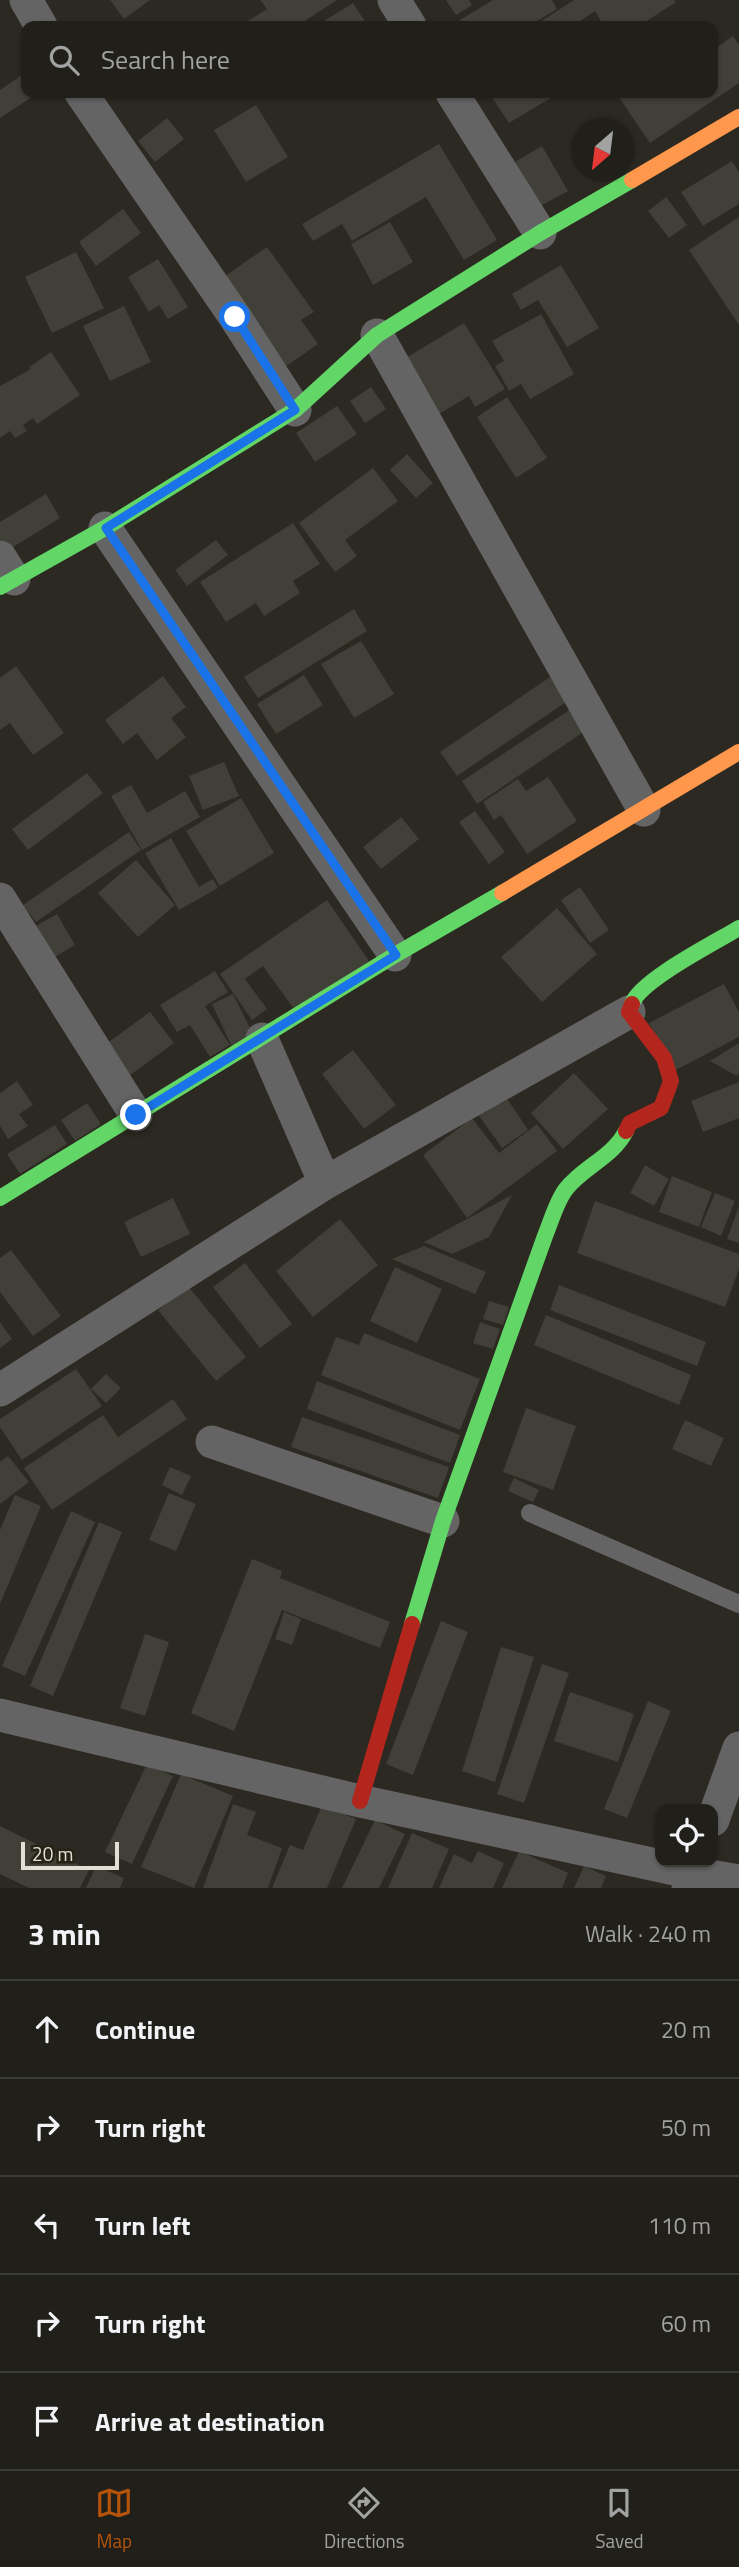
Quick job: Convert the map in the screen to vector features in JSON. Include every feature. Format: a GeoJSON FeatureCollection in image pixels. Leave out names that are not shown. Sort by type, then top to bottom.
{"type":"FeatureCollection","features":[{"type":"Feature","properties":{"kind":"street"},"geometry":{"type":"LineString","coordinates":[[26,0],[38,21]]}},
{"type":"Feature","properties":{"kind":"street"},"geometry":{"type":"LineString","coordinates":[[394,0],[407,21]]}},
{"type":"Feature","properties":{"kind":"street"},"geometry":{"type":"LineString","coordinates":[[84,98],[235,317],[295,410]]}},
{"type":"Feature","properties":{"kind":"street"},"geometry":{"type":"LineString","coordinates":[[455,98],[540,233]]}},
{"type":"Feature","properties":{"kind":"street"},"geometry":{"type":"LineString","coordinates":[[5,574],[106,528],[295,410],[377,335],[540,233],[739,117]]}},
{"type":"Feature","properties":{"kind":"street"},"geometry":{"type":"LineString","coordinates":[[377,335],[644,810]]}},
{"type":"Feature","properties":{"kind":"street"},"geometry":{"type":"LineString","coordinates":[[106,528],[396,955]]}},
{"type":"Feature","properties":{"kind":"street"},"geometry":{"type":"LineString","coordinates":[[0,1198],[396,955],[739,752]]}},
{"type":"Feature","properties":{"kind":"street"},"geometry":{"type":"LineString","coordinates":[[0,899],[136,1115]]}},
{"type":"Feature","properties":{"kind":"street"},"geometry":{"type":"LineString","coordinates":[[0,1390],[325,1183],[629,1012],[634,997],[661,975],[739,928]]}},
{"type":"Feature","properties":{"kind":"street"},"geometry":{"type":"LineString","coordinates":[[360,1801],[443,1521],[545,1236],[565,1189],[619,1145],[630,1124],[661,1108],[671,1081],[664,1058],[629,1012]]}},
{"type":"Feature","properties":{"kind":"street"},"geometry":{"type":"LineString","coordinates":[[262,1039],[325,1183]]}},
{"type":"Feature","properties":{"kind":"street"},"geometry":{"type":"LineString","coordinates":[[212,1441],[443,1521]]}},
{"type":"Feature","properties":{"kind":"street"},"geometry":{"type":"LineString","coordinates":[[0,1715],[360,1801],[693,1874],[739,1881]]}},
{"type":"Feature","properties":{"kind":"street"},"geometry":{"type":"LineString","coordinates":[[718,1806],[739,1748]]}},
{"type":"Feature","properties":{"kind":"lane"},"geometry":{"type":"LineString","coordinates":[[530,1513],[739,1604]]}},
{"type":"Feature","properties":{"kind":"building"},"geometry":{"type":"Polygon","coordinates":[[[110,0],[150,0],[124,19],[110,0]]]}},
{"type":"Feature","properties":{"kind":"building"},"geometry":{"type":"Polygon","coordinates":[[[260,0],[337,0],[305,21],[248,21],[267,9],[260,0]]]}},
{"type":"Feature","properties":{"kind":"building"},"geometry":{"type":"Polygon","coordinates":[[[446,0],[469,0],[472,5],[456,15],[446,0]]]}},
{"type":"Feature","properties":{"kind":"building"},"geometry":{"type":"Polygon","coordinates":[[[493,0],[552,0],[557,9],[537,21],[458,21],[493,0]]]}},
{"type":"Feature","properties":{"kind":"building"},"geometry":{"type":"Polygon","coordinates":[[[574,0],[676,2],[647,21],[601,21],[595,11],[580,21],[542,21],[574,0]]]}},
{"type":"Feature","properties":{"kind":"building"},"geometry":{"type":"Polygon","coordinates":[[[353,3],[365,21],[324,21],[353,3]]]}},
{"type":"Feature","properties":{"kind":"building"},"geometry":{"type":"Polygon","coordinates":[[[733,36],[739,45],[739,83],[718,97],[718,46],[733,36]]]}},
{"type":"Feature","properties":{"kind":"building"},"geometry":{"type":"Polygon","coordinates":[[[21,75],[21,98],[30,98],[0,118],[0,90],[21,75]]]}},
{"type":"Feature","properties":{"kind":"building"},"geometry":{"type":"Polygon","coordinates":[[[492,98],[551,98],[509,123],[492,98]]]}},
{"type":"Feature","properties":{"kind":"building"},"geometry":{"type":"Polygon","coordinates":[[[619,98],[717,98],[650,143],[619,98]]]}},
{"type":"Feature","properties":{"kind":"building"},"geometry":{"type":"Polygon","coordinates":[[[256,105],[288,157],[246,182],[214,130],[256,105]]]}},
{"type":"Feature","properties":{"kind":"building"},"geometry":{"type":"Polygon","coordinates":[[[167,118],[184,139],[155,162],[138,141],[167,118]]]}},
{"type":"Feature","properties":{"kind":"building"},"geometry":{"type":"Polygon","coordinates":[[[439,144],[497,240],[464,260],[426,197],[352,241],[342,224],[313,241],[302,224],[439,144]]]}},
{"type":"Feature","properties":{"kind":"building"},"geometry":{"type":"Polygon","coordinates":[[[542,146],[568,191],[533,210],[508,166],[542,146]]]}},
{"type":"Feature","properties":{"kind":"building"},"geometry":{"type":"Polygon","coordinates":[[[732,161],[739,172],[739,204],[703,226],[681,192],[732,161]]]}},
{"type":"Feature","properties":{"kind":"building"},"geometry":{"type":"Polygon","coordinates":[[[666,197],[687,225],[669,238],[648,211],[666,197]]]}},
{"type":"Feature","properties":{"kind":"building"},"geometry":{"type":"Polygon","coordinates":[[[123,209],[141,233],[96,266],[79,242],[123,209]]]}},
{"type":"Feature","properties":{"kind":"building"},"geometry":{"type":"Polygon","coordinates":[[[739,217],[739,325],[689,250],[739,217]]]}},
{"type":"Feature","properties":{"kind":"building"},"geometry":{"type":"Polygon","coordinates":[[[390,222],[413,262],[373,285],[351,244],[390,222]]]}},
{"type":"Feature","properties":{"kind":"building"},"geometry":{"type":"Polygon","coordinates":[[[267,247],[314,312],[301,320],[318,344],[278,372],[215,283],[267,247]]]}},
{"type":"Feature","properties":{"kind":"building"},"geometry":{"type":"Polygon","coordinates":[[[76,252],[104,308],[52,333],[25,277],[76,252]]]}},
{"type":"Feature","properties":{"kind":"building"},"geometry":{"type":"Polygon","coordinates":[[[158,259],[188,307],[168,319],[159,305],[149,312],[128,277],[158,259]]]}},
{"type":"Feature","properties":{"kind":"building"},"geometry":{"type":"Polygon","coordinates":[[[561,265],[599,328],[567,347],[538,300],[521,310],[512,294],[561,265]]]}},
{"type":"Feature","properties":{"kind":"building"},"geometry":{"type":"Polygon","coordinates":[[[124,306],[151,362],[110,381],[83,326],[124,306]]]}},
{"type":"Feature","properties":{"kind":"building"},"geometry":{"type":"Polygon","coordinates":[[[541,314],[574,374],[530,399],[521,384],[509,391],[495,366],[504,361],[492,341],[541,314]]]}},
{"type":"Feature","properties":{"kind":"building"},"geometry":{"type":"Polygon","coordinates":[[[464,323],[505,389],[475,407],[469,396],[439,414],[404,359],[464,323]]]}},
{"type":"Feature","properties":{"kind":"building"},"geometry":{"type":"Polygon","coordinates":[[[51,352],[80,395],[37,424],[33,418],[23,425],[27,431],[15,438],[10,431],[0,438],[0,386],[31,369],[29,367],[51,352]]]}},
{"type":"Feature","properties":{"kind":"building"},"geometry":{"type":"Polygon","coordinates":[[[371,387],[386,409],[365,423],[350,401],[371,387]]]}},
{"type":"Feature","properties":{"kind":"building"},"geometry":{"type":"Polygon","coordinates":[[[507,397],[547,458],[516,478],[477,417],[507,397]]]}},
{"type":"Feature","properties":{"kind":"building"},"geometry":{"type":"Polygon","coordinates":[[[337,406],[357,434],[315,462],[296,433],[337,406]]]}},
{"type":"Feature","properties":{"kind":"building"},"geometry":{"type":"Polygon","coordinates":[[[407,454],[433,483],[416,498],[390,470],[407,454]]]}},
{"type":"Feature","properties":{"kind":"building"},"geometry":{"type":"Polygon","coordinates":[[[373,468],[398,501],[345,540],[357,556],[335,572],[299,523],[373,468]]]}},
{"type":"Feature","properties":{"kind":"building"},"geometry":{"type":"Polygon","coordinates":[[[46,494],[60,518],[5,552],[0,544],[0,522],[46,494]]]}},
{"type":"Feature","properties":{"kind":"building"},"geometry":{"type":"Polygon","coordinates":[[[293,523],[320,564],[293,581],[300,593],[264,616],[256,603],[226,622],[200,582],[293,523]]]}},
{"type":"Feature","properties":{"kind":"building"},"geometry":{"type":"Polygon","coordinates":[[[216,540],[228,555],[187,586],[175,570],[216,540]]]}},
{"type":"Feature","properties":{"kind":"building"},"geometry":{"type":"Polygon","coordinates":[[[354,609],[367,631],[258,698],[244,677],[354,609]]]}},
{"type":"Feature","properties":{"kind":"building"},"geometry":{"type":"Polygon","coordinates":[[[361,641],[394,694],[354,718],[321,664],[361,641]]]}},
{"type":"Feature","properties":{"kind":"building"},"geometry":{"type":"Polygon","coordinates":[[[16,666],[64,733],[33,755],[10,723],[0,730],[0,678],[16,666]]]}},
{"type":"Feature","properties":{"kind":"building"},"geometry":{"type":"Polygon","coordinates":[[[304,675],[323,705],[276,734],[257,704],[304,675]]]}},
{"type":"Feature","properties":{"kind":"building"},"geometry":{"type":"Polygon","coordinates":[[[163,676],[186,707],[171,718],[186,737],[157,760],[137,733],[123,744],[105,720],[163,676]]]}},
{"type":"Feature","properties":{"kind":"building"},"geometry":{"type":"Polygon","coordinates":[[[550,677],[566,702],[457,776],[440,752],[550,677]]]}},
{"type":"Feature","properties":{"kind":"building"},"geometry":{"type":"Polygon","coordinates":[[[571,709],[585,731],[477,804],[462,781],[571,709]]]}},
{"type":"Feature","properties":{"kind":"building"},"geometry":{"type":"Polygon","coordinates":[[[224,762],[239,796],[203,810],[189,776],[224,762]]]}},
{"type":"Feature","properties":{"kind":"building"},"geometry":{"type":"Polygon","coordinates":[[[87,773],[103,793],[28,850],[12,829],[87,773]]]}},
{"type":"Feature","properties":{"kind":"building"},"geometry":{"type":"Polygon","coordinates":[[[548,777],[577,821],[527,854],[501,815],[494,820],[483,802],[518,779],[526,791],[548,777]]]}},
{"type":"Feature","properties":{"kind":"building"},"geometry":{"type":"Polygon","coordinates":[[[131,785],[147,813],[185,791],[200,817],[142,850],[111,796],[131,785]]]}},
{"type":"Feature","properties":{"kind":"building"},"geometry":{"type":"Polygon","coordinates":[[[241,798],[274,853],[220,886],[186,831],[241,798]]]}},
{"type":"Feature","properties":{"kind":"building"},"geometry":{"type":"Polygon","coordinates":[[[475,811],[505,852],[489,864],[459,822],[475,811]]]}},
{"type":"Feature","properties":{"kind":"building"},"geometry":{"type":"Polygon","coordinates":[[[401,817],[419,839],[381,869],[363,847],[401,817]]]}},
{"type":"Feature","properties":{"kind":"building"},"geometry":{"type":"Polygon","coordinates":[[[129,832],[141,850],[36,922],[23,905],[129,832]]]}},
{"type":"Feature","properties":{"kind":"building"},"geometry":{"type":"Polygon","coordinates":[[[171,838],[199,887],[213,879],[218,888],[179,910],[145,853],[171,838]]]}},
{"type":"Feature","properties":{"kind":"building"},"geometry":{"type":"Polygon","coordinates":[[[136,860],[175,905],[138,937],[98,893],[136,860]]]}},
{"type":"Feature","properties":{"kind":"building"},"geometry":{"type":"Polygon","coordinates":[[[580,887],[609,930],[590,943],[561,900],[580,887]]]}},
{"type":"Feature","properties":{"kind":"building"},"geometry":{"type":"Polygon","coordinates":[[[327,900],[369,961],[296,1012],[263,966],[245,979],[267,1009],[252,1020],[220,974],[327,900]]]}},
{"type":"Feature","properties":{"kind":"building"},"geometry":{"type":"Polygon","coordinates":[[[557,908],[597,954],[542,1002],[501,957],[557,908]]]}},
{"type":"Feature","properties":{"kind":"building"},"geometry":{"type":"Polygon","coordinates":[[[57,914],[75,945],[53,958],[34,927],[57,914]]]}},
{"type":"Feature","properties":{"kind":"building"},"geometry":{"type":"Polygon","coordinates":[[[215,971],[228,992],[205,1006],[230,1045],[210,1057],[190,1025],[177,1032],[160,1005],[215,971]]]}},
{"type":"Feature","properties":{"kind":"building"},"geometry":{"type":"Polygon","coordinates":[[[724,984],[739,1012],[739,1037],[674,1071],[649,1023],[724,984]]]}},
{"type":"Feature","properties":{"kind":"building"},"geometry":{"type":"Polygon","coordinates":[[[233,994],[254,1036],[232,1047],[212,1004],[233,994]]]}},
{"type":"Feature","properties":{"kind":"building"},"geometry":{"type":"Polygon","coordinates":[[[150,1012],[174,1043],[129,1076],[106,1044],[150,1012]]]}},
{"type":"Feature","properties":{"kind":"building"},"geometry":{"type":"Polygon","coordinates":[[[739,1043],[737,1076],[710,1061],[739,1043]]]}},
{"type":"Feature","properties":{"kind":"building"},"geometry":{"type":"Polygon","coordinates":[[[353,1050],[396,1105],[364,1129],[322,1074],[353,1050]]]}},
{"type":"Feature","properties":{"kind":"building"},"geometry":{"type":"Polygon","coordinates":[[[574,1073],[608,1109],[563,1149],[531,1113],[574,1073]]]}},
{"type":"Feature","properties":{"kind":"building"},"geometry":{"type":"Polygon","coordinates":[[[17,1081],[33,1105],[19,1114],[28,1126],[8,1139],[0,1126],[0,1093],[17,1081]]]}},
{"type":"Feature","properties":{"kind":"building"},"geometry":{"type":"Polygon","coordinates":[[[739,1082],[739,1118],[703,1132],[691,1101],[739,1082]]]}},
{"type":"Feature","properties":{"kind":"building"},"geometry":{"type":"Polygon","coordinates":[[[504,1094],[528,1130],[502,1148],[477,1113],[504,1094]]]}},
{"type":"Feature","properties":{"kind":"building"},"geometry":{"type":"Polygon","coordinates":[[[87,1103],[101,1124],[75,1141],[61,1120],[87,1103]]]}},
{"type":"Feature","properties":{"kind":"building"},"geometry":{"type":"Polygon","coordinates":[[[472,1118],[499,1153],[537,1124],[557,1151],[467,1218],[423,1155],[472,1118]]]}},
{"type":"Feature","properties":{"kind":"building"},"geometry":{"type":"Polygon","coordinates":[[[55,1125],[67,1144],[20,1174],[7,1154],[55,1125]]]}},
{"type":"Feature","properties":{"kind":"building"},"geometry":{"type":"Polygon","coordinates":[[[645,1165],[669,1179],[654,1206],[630,1193],[645,1165]]]}},
{"type":"Feature","properties":{"kind":"building"},"geometry":{"type":"Polygon","coordinates":[[[672,1176],[712,1192],[699,1227],[659,1212],[672,1176]]]}},
{"type":"Feature","properties":{"kind":"building"},"geometry":{"type":"Polygon","coordinates":[[[715,1193],[735,1201],[721,1236],[701,1227],[715,1193]]]}},
{"type":"Feature","properties":{"kind":"building"},"geometry":{"type":"Polygon","coordinates":[[[512,1195],[489,1237],[452,1254],[424,1242],[512,1195]]]}},
{"type":"Feature","properties":{"kind":"building"},"geometry":{"type":"Polygon","coordinates":[[[173,1198],[190,1234],[141,1257],[124,1222],[173,1198]]]}},
{"type":"Feature","properties":{"kind":"building"},"geometry":{"type":"Polygon","coordinates":[[[595,1201],[739,1254],[739,1269],[725,1307],[577,1253],[595,1201]]]}},
{"type":"Feature","properties":{"kind":"building"},"geometry":{"type":"Polygon","coordinates":[[[739,1206],[739,1243],[727,1239],[739,1206]]]}},
{"type":"Feature","properties":{"kind":"building"},"geometry":{"type":"Polygon","coordinates":[[[340,1219],[378,1265],[313,1317],[276,1271],[340,1219]]]}},
{"type":"Feature","properties":{"kind":"building"},"geometry":{"type":"Polygon","coordinates":[[[424,1246],[486,1272],[475,1294],[392,1259],[424,1246]]]}},
{"type":"Feature","properties":{"kind":"building"},"geometry":{"type":"Polygon","coordinates":[[[11,1250],[61,1316],[33,1336],[0,1292],[0,1258],[11,1250]]]}},
{"type":"Feature","properties":{"kind":"building"},"geometry":{"type":"Polygon","coordinates":[[[245,1263],[292,1324],[260,1348],[213,1287],[245,1263]]]}},
{"type":"Feature","properties":{"kind":"building"},"geometry":{"type":"Polygon","coordinates":[[[395,1267],[442,1289],[417,1343],[370,1321],[395,1267]]]}},
{"type":"Feature","properties":{"kind":"building"},"geometry":{"type":"Polygon","coordinates":[[[559,1285],[706,1342],[697,1366],[550,1310],[559,1285]]]}},
{"type":"Feature","properties":{"kind":"building"},"geometry":{"type":"Polygon","coordinates":[[[188,1286],[246,1357],[216,1381],[158,1310],[188,1286]]]}},
{"type":"Feature","properties":{"kind":"building"},"geometry":{"type":"Polygon","coordinates":[[[489,1301],[509,1307],[503,1325],[483,1319],[489,1301]]]}},
{"type":"Feature","properties":{"kind":"building"},"geometry":{"type":"Polygon","coordinates":[[[546,1315],[691,1375],[679,1405],[534,1345],[546,1315]]]}},
{"type":"Feature","properties":{"kind":"building"},"geometry":{"type":"Polygon","coordinates":[[[0,1322],[12,1339],[0,1348],[0,1322]]]}},
{"type":"Feature","properties":{"kind":"building"},"geometry":{"type":"Polygon","coordinates":[[[480,1322],[500,1329],[493,1349],[473,1343],[480,1322]]]}},
{"type":"Feature","properties":{"kind":"building"},"geometry":{"type":"Polygon","coordinates":[[[364,1333],[480,1379],[460,1430],[321,1375],[336,1337],[359,1345],[364,1333]]]}},
{"type":"Feature","properties":{"kind":"building"},"geometry":{"type":"Polygon","coordinates":[[[76,1369],[102,1406],[22,1460],[0,1427],[0,1419],[76,1369]]]}},
{"type":"Feature","properties":{"kind":"building"},"geometry":{"type":"Polygon","coordinates":[[[106,1374],[121,1388],[106,1403],[91,1389],[106,1374]]]}},
{"type":"Feature","properties":{"kind":"building"},"geometry":{"type":"Polygon","coordinates":[[[317,1381],[460,1435],[450,1463],[307,1409],[317,1381]]]}},
{"type":"Feature","properties":{"kind":"building"},"geometry":{"type":"Polygon","coordinates":[[[173,1399],[187,1419],[52,1510],[24,1468],[103,1415],[118,1437],[173,1399]]]}},
{"type":"Feature","properties":{"kind":"building"},"geometry":{"type":"Polygon","coordinates":[[[526,1408],[576,1426],[553,1490],[503,1472],[526,1408]]]}},
{"type":"Feature","properties":{"kind":"building"},"geometry":{"type":"Polygon","coordinates":[[[302,1417],[449,1467],[438,1498],[291,1447],[302,1417]]]}},
{"type":"Feature","properties":{"kind":"building"},"geometry":{"type":"Polygon","coordinates":[[[685,1420],[724,1438],[711,1466],[672,1449],[685,1420]]]}},
{"type":"Feature","properties":{"kind":"building"},"geometry":{"type":"Polygon","coordinates":[[[8,1456],[29,1482],[0,1504],[0,1462],[8,1456]]]}},
{"type":"Feature","properties":{"kind":"building"},"geometry":{"type":"Polygon","coordinates":[[[170,1467],[191,1476],[182,1495],[162,1485],[170,1467]]]}},
{"type":"Feature","properties":{"kind":"building"},"geometry":{"type":"Polygon","coordinates":[[[514,1478],[539,1490],[533,1502],[508,1491],[514,1478]]]}},
{"type":"Feature","properties":{"kind":"building"},"geometry":{"type":"Polygon","coordinates":[[[169,1493],[196,1504],[176,1551],[149,1540],[169,1493]]]}},
{"type":"Feature","properties":{"kind":"building"},"geometry":{"type":"Polygon","coordinates":[[[15,1495],[41,1506],[0,1604],[0,1530],[15,1495]]]}},
{"type":"Feature","properties":{"kind":"building"},"geometry":{"type":"Polygon","coordinates":[[[71,1511],[95,1522],[25,1676],[2,1666],[71,1511]]]}},
{"type":"Feature","properties":{"kind":"building"},"geometry":{"type":"Polygon","coordinates":[[[99,1522],[122,1532],[53,1696],[30,1686],[99,1522]]]}},
{"type":"Feature","properties":{"kind":"building"},"geometry":{"type":"Polygon","coordinates":[[[252,1559],[282,1571],[280,1578],[390,1622],[380,1648],[282,1610],[234,1731],[191,1713],[252,1559]]]}},
{"type":"Feature","properties":{"kind":"building"},"geometry":{"type":"Polygon","coordinates":[[[284,1612],[301,1619],[292,1645],[275,1639],[284,1612]]]}},
{"type":"Feature","properties":{"kind":"building"},"geometry":{"type":"Polygon","coordinates":[[[441,1621],[468,1632],[413,1775],[386,1764],[441,1621]]]}},
{"type":"Feature","properties":{"kind":"building"},"geometry":{"type":"Polygon","coordinates":[[[145,1634],[169,1642],[145,1716],[120,1708],[145,1634]]]}},
{"type":"Feature","properties":{"kind":"building"},"geometry":{"type":"Polygon","coordinates":[[[501,1647],[534,1657],[495,1782],[462,1771],[501,1647]]]}},
{"type":"Feature","properties":{"kind":"building"},"geometry":{"type":"Polygon","coordinates":[[[542,1664],[569,1673],[524,1803],[497,1794],[542,1664]]]}},
{"type":"Feature","properties":{"kind":"building"},"geometry":{"type":"Polygon","coordinates":[[[570,1692],[634,1714],[618,1762],[554,1741],[570,1692]]]}},
{"type":"Feature","properties":{"kind":"building"},"geometry":{"type":"Polygon","coordinates":[[[648,1701],[671,1711],[627,1818],[604,1809],[648,1701]]]}},
{"type":"Feature","properties":{"kind":"building"},"geometry":{"type":"Polygon","coordinates":[[[147,1764],[173,1776],[132,1864],[105,1852],[147,1764]]]}},
{"type":"Feature","properties":{"kind":"building"},"geometry":{"type":"Polygon","coordinates":[[[181,1774],[233,1796],[194,1888],[141,1867],[181,1774]]]}},
{"type":"Feature","properties":{"kind":"building"},"geometry":{"type":"Polygon","coordinates":[[[233,1804],[256,1812],[247,1835],[282,1848],[268,1888],[203,1888],[233,1804]]]}},
{"type":"Feature","properties":{"kind":"building"},"geometry":{"type":"Polygon","coordinates":[[[322,1805],[356,1819],[327,1888],[272,1888],[290,1845],[303,1850],[322,1805]]]}},
{"type":"Feature","properties":{"kind":"building"},"geometry":{"type":"Polygon","coordinates":[[[375,1820],[405,1834],[379,1888],[342,1888],[375,1820]]]}},
{"type":"Feature","properties":{"kind":"building"},"geometry":{"type":"Polygon","coordinates":[[[0,1826],[89,1870],[80,1888],[29,1888],[0,1874],[0,1826]]]}},
{"type":"Feature","properties":{"kind":"building"},"geometry":{"type":"Polygon","coordinates":[[[412,1833],[449,1849],[432,1888],[388,1888],[412,1833]]]}},
{"type":"Feature","properties":{"kind":"building"},"geometry":{"type":"Polygon","coordinates":[[[478,1851],[504,1863],[493,1888],[439,1888],[454,1854],[472,1863],[478,1851]]]}},
{"type":"Feature","properties":{"kind":"building"},"geometry":{"type":"Polygon","coordinates":[[[519,1851],[568,1873],[562,1888],[502,1888],[519,1851]]]}},
{"type":"Feature","properties":{"kind":"building"},"geometry":{"type":"Polygon","coordinates":[[[96,1866],[124,1878],[120,1888],[86,1888],[96,1866]]]}},
{"type":"Feature","properties":{"kind":"building"},"geometry":{"type":"Polygon","coordinates":[[[584,1866],[606,1876],[601,1888],[574,1888],[584,1866]]]}},
{"type":"Feature","properties":{"kind":"traffic: fast"},"geometry":{"type":"LineString","coordinates":[[0,587],[105,528],[295,410],[377,335],[540,233],[629,182]]}},
{"type":"Feature","properties":{"kind":"traffic: fast"},"geometry":{"type":"LineString","coordinates":[[0,1198],[395,955],[502,893]]}},
{"type":"Feature","properties":{"kind":"traffic: fast"},"geometry":{"type":"LineString","coordinates":[[632,1004],[648,984],[739,928]]}},
{"type":"Feature","properties":{"kind":"traffic: fast"},"geometry":{"type":"LineString","coordinates":[[412,1624],[443,1521],[562,1194],[573,1181],[614,1148],[626,1131]]}},
{"type":"Feature","properties":{"kind":"traffic: slow"},"geometry":{"type":"LineString","coordinates":[[634,179],[739,117]]}},
{"type":"Feature","properties":{"kind":"traffic: slow"},"geometry":{"type":"LineString","coordinates":[[502,893],[739,752]]}},
{"type":"Feature","properties":{"kind":"traffic: jam"},"geometry":{"type":"LineString","coordinates":[[626,1131],[630,1123],[661,1108],[671,1081],[664,1058],[629,1012],[632,1004]]}},
{"type":"Feature","properties":{"kind":"traffic: jam"},"geometry":{"type":"LineString","coordinates":[[360,1801],[412,1624]]}},
{"type":"Feature","properties":{"kind":"route"},"geometry":{"type":"LineString","coordinates":[[136,1115],[396,955],[106,528],[295,410],[235,317]]}}]}
